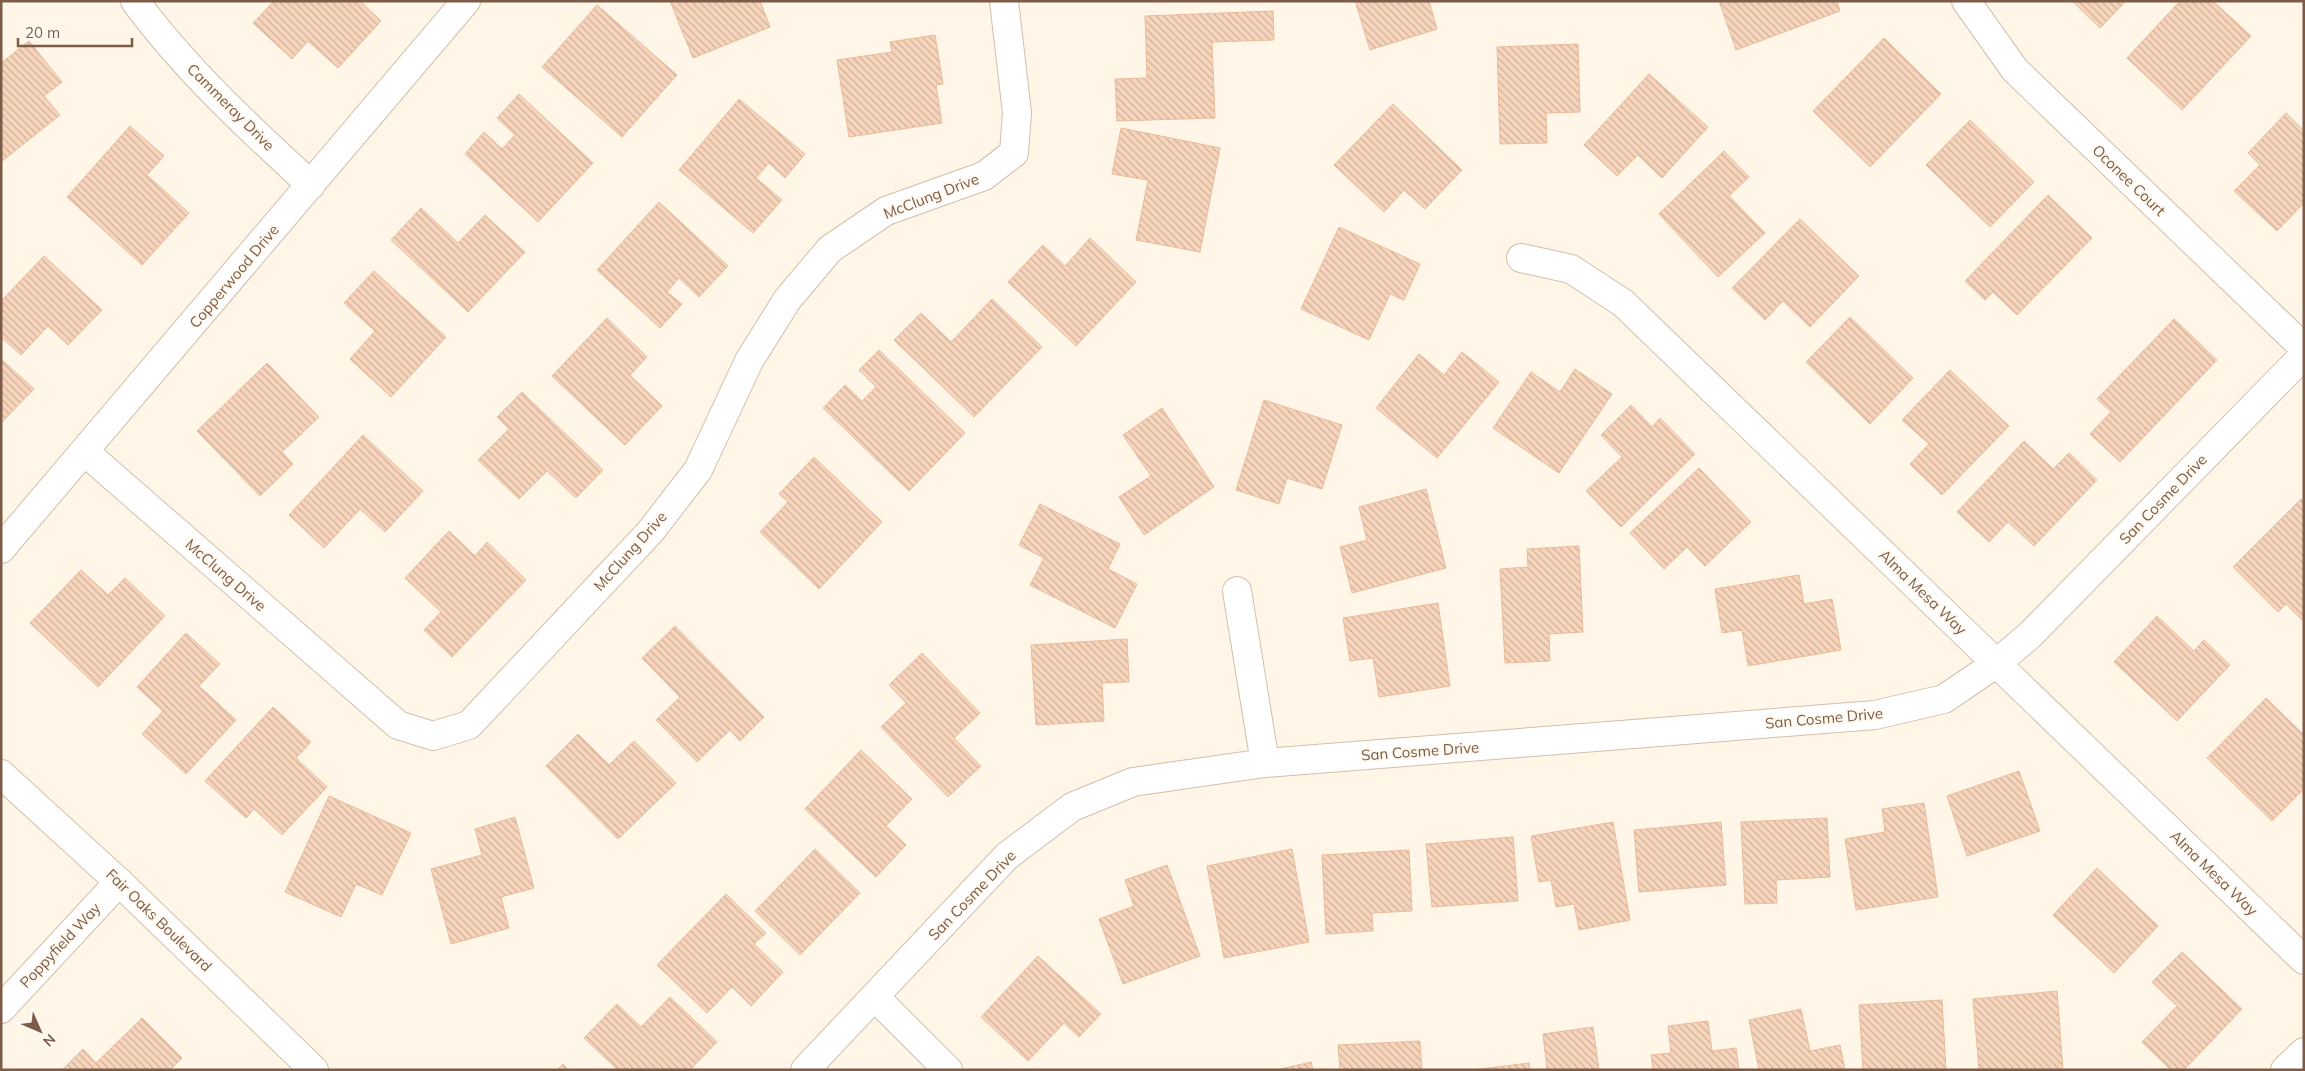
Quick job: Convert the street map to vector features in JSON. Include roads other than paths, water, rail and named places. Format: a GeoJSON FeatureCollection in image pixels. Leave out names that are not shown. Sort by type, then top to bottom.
{"type":"FeatureCollection","features":[{"type":"Feature","properties":{"kind":"street","name":"Cammeray Drive"},"geometry":{"type":"LineString","coordinates":[[136,1],[158,32],[200,77],[258,136],[311,185]]}},
{"type":"Feature","properties":{"kind":"street","name":"Copperwood Drive"},"geometry":{"type":"LineString","coordinates":[[1,549],[466,1]]}},
{"type":"Feature","properties":{"kind":"street","name":"McClung Drive"},"geometry":{"type":"LineString","coordinates":[[84,452],[398,725],[433,736],[469,724],[650,532],[698,470],[749,361],[787,300],[830,249],[886,210],[984,176],[1014,153],[1017,113],[1004,1]]}},
{"type":"Feature","properties":{"kind":"street","name":"Oconee Court"},"geometry":{"type":"LineString","coordinates":[[1966,1],[2015,70],[2304,348]]}},
{"type":"Feature","properties":{"kind":"street","name":"Alma Mesa Way"},"geometry":{"type":"LineString","coordinates":[[1521,258],[1571,268],[1623,303],[2304,960]]}},
{"type":"Feature","properties":{"kind":"street","name":"San Cosme Drive"},"geometry":{"type":"LineString","coordinates":[[805,1070],[1007,856],[1072,807],[1133,782],[1265,763],[1875,715],[1944,699],[1997,663],[2030,635],[2304,355]]}},
{"type":"Feature","properties":{"kind":"street"},"geometry":{"type":"LineString","coordinates":[[1237,591],[1265,763]]}},
{"type":"Feature","properties":{"kind":"street","name":"Fair Oaks Boulevard"},"geometry":{"type":"LineString","coordinates":[[1,774],[119,882],[314,1070]]}},
{"type":"Feature","properties":{"kind":"street","name":"Poppyfield Way"},"geometry":{"type":"LineString","coordinates":[[1,1009],[119,882]]}},
{"type":"Feature","properties":{"kind":"street"},"geometry":{"type":"LineString","coordinates":[[875,997],[948,1070]]}},
{"type":"Feature","properties":{"kind":"street"},"geometry":{"type":"LineString","coordinates":[[2285,1070],[2304,1052]]}}]}
